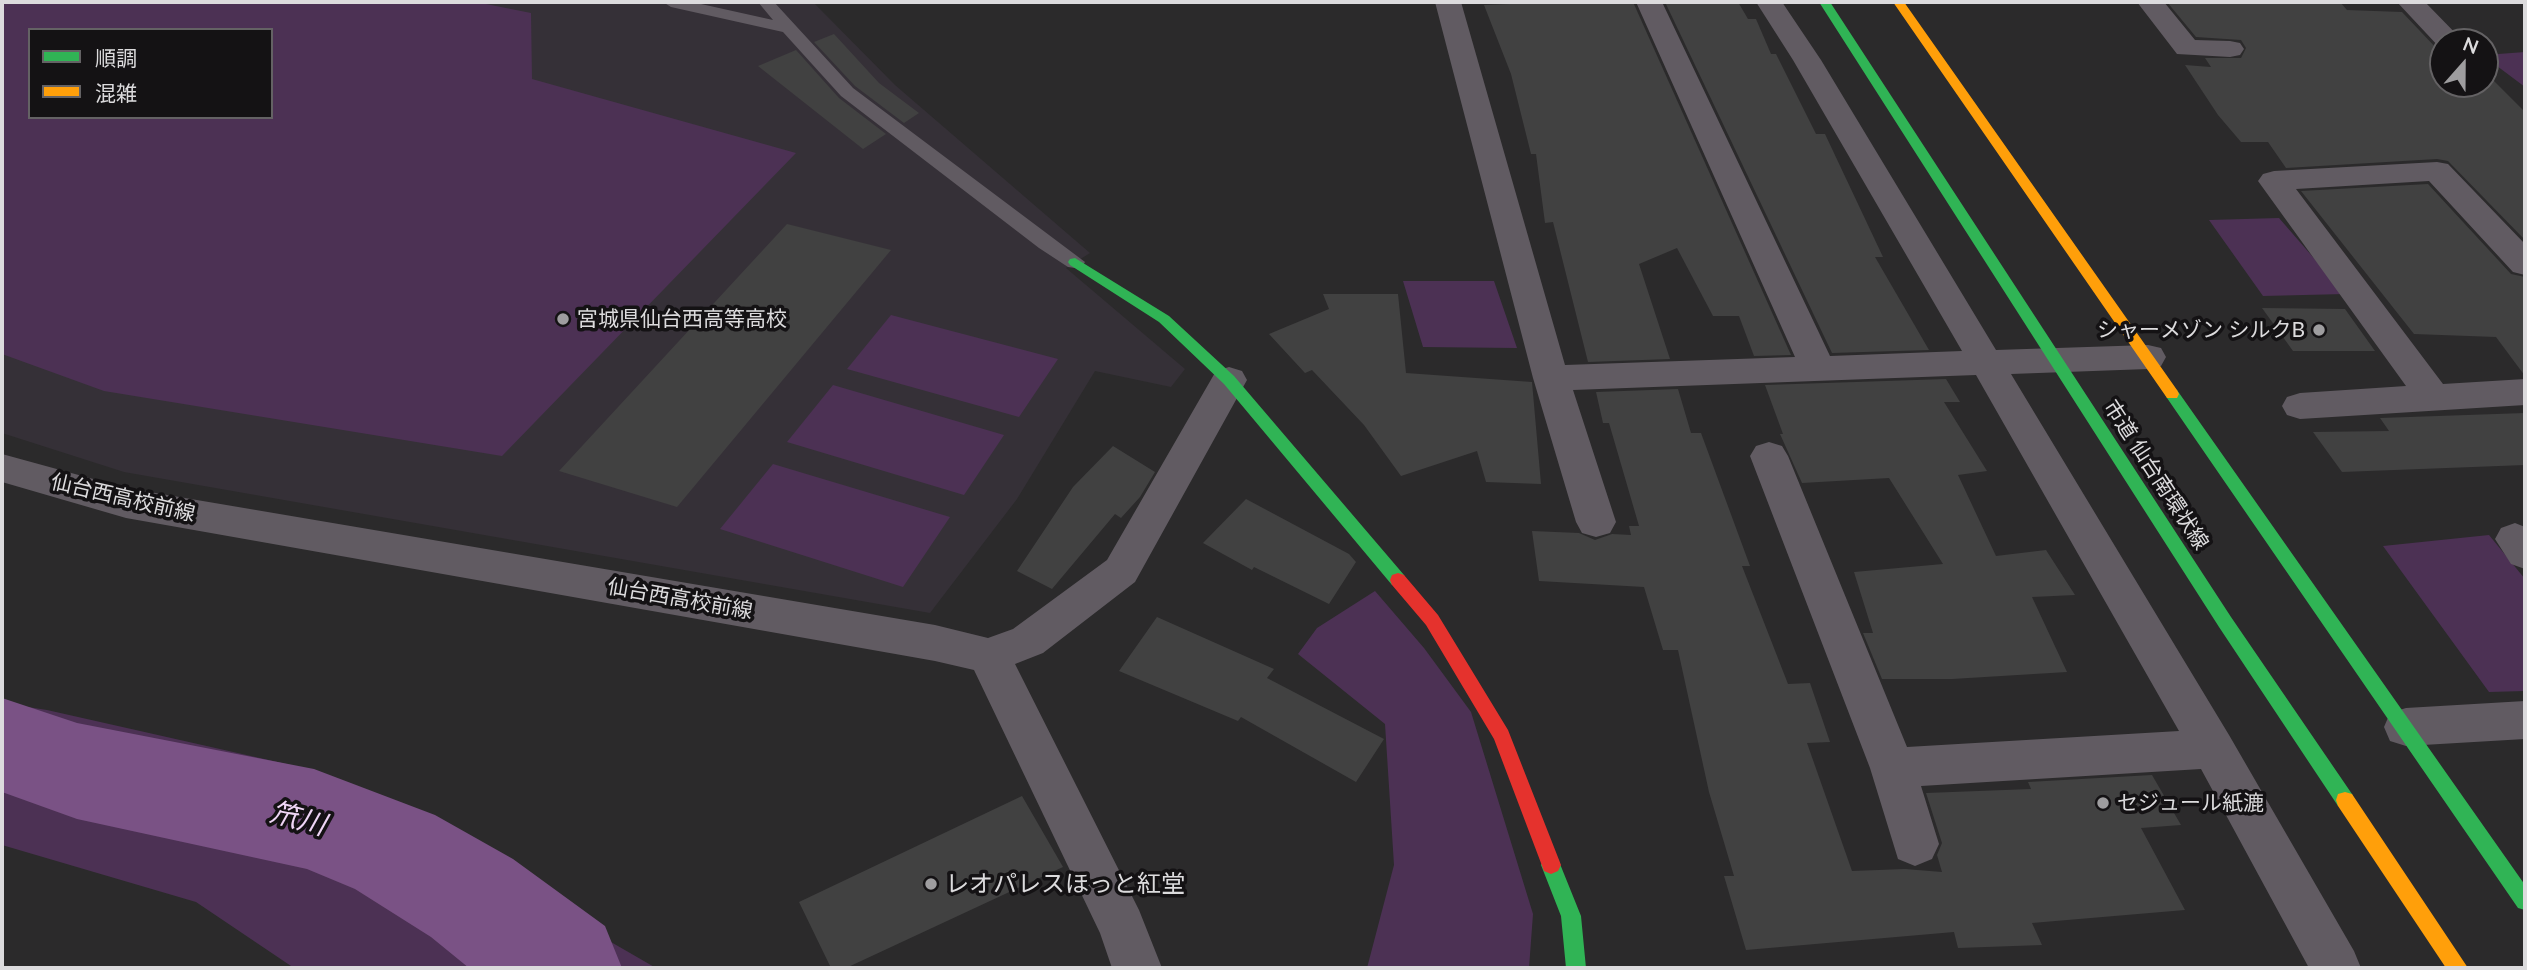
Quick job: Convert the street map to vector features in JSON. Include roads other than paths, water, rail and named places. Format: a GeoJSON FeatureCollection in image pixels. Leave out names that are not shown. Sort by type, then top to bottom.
{"type":"FeatureCollection","features":[{"type":"Feature","properties":{"kind":"main road","name":"市道 仙台南環状線"},"geometry":{"type":"LineString","coordinates":[[1824,2],[2225,622],[2458,968]]}},
{"type":"Feature","properties":{"kind":"main road"},"geometry":{"type":"LineString","coordinates":[[1899,2],[2525,901]]}},
{"type":"Feature","properties":{"kind":"main road"},"geometry":{"type":"LineString","coordinates":[[1075,262],[1164,319],[1229,380],[1433,620],[1502,736],[1571,916],[1576,968]]}},
{"type":"Feature","properties":{"kind":"street"},"geometry":{"type":"LineString","coordinates":[[1448,2],[1551,378],[1596,522]]}},
{"type":"Feature","properties":{"kind":"street"},"geometry":{"type":"LineString","coordinates":[[1649,2],[1817,367]]}},
{"type":"Feature","properties":{"kind":"street"},"geometry":{"type":"LineString","coordinates":[[1769,2],[1807,60],[2213,748],[2336,968]]}},
{"type":"Feature","properties":{"kind":"street"},"geometry":{"type":"LineString","coordinates":[[2150,2],[2187,48],[2230,49]]}},
{"type":"Feature","properties":{"kind":"street"},"geometry":{"type":"LineString","coordinates":[[2410,2],[2436,28]]}},
{"type":"Feature","properties":{"kind":"street"},"geometry":{"type":"LineString","coordinates":[[2409,43],[2429,42]]}},
{"type":"Feature","properties":{"kind":"street"},"geometry":{"type":"LineString","coordinates":[[2434,398],[2274,181],[2437,171],[2525,264]]}},
{"type":"Feature","properties":{"kind":"street"},"geometry":{"type":"LineString","coordinates":[[1551,378],[2148,356]]}},
{"type":"Feature","properties":{"kind":"street"},"geometry":{"type":"LineString","coordinates":[[1137,968],[1122,927],[989,656],[1028,641],[1121,571],[1229,380]]}},
{"type":"Feature","properties":{"kind":"street"},"geometry":{"type":"LineString","coordinates":[[2300,406],[2525,392]]}},
{"type":"Feature","properties":{"kind":"street"},"geometry":{"type":"LineString","coordinates":[[1769,456],[1893,768],[1915,844]]}},
{"type":"Feature","properties":{"kind":"street","name":"仙台西高校前線"},"geometry":{"type":"LineString","coordinates":[[2,468],[126,503],[922,641],[989,656]]}},
{"type":"Feature","properties":{"kind":"street"},"geometry":{"type":"LineString","coordinates":[[2406,727],[2525,720]]}},
{"type":"Feature","properties":{"kind":"street"},"geometry":{"type":"LineString","coordinates":[[1893,768],[2213,748]]}},
{"type":"Feature","properties":{"kind":"lane"},"geometry":{"type":"LineString","coordinates":[[671,2],[789,27]]}},
{"type":"Feature","properties":{"kind":"lane"},"geometry":{"type":"LineString","coordinates":[[766,2],[847,92],[1046,244],[1075,262]]}},
{"type":"Feature","properties":{"kind":"waterway","name":"笊川"},"geometry":{"type":"LineString","coordinates":[[2,745],[77,771],[314,820],[395,852],[472,898],[562,968]]}},
{"type":"Feature","properties":{"kind":"place","name":"宮城県仙台西高等高校"},"geometry":{"type":"Point","coordinates":[563,319]}},
{"type":"Feature","properties":{"kind":"place","name":"シャーメゾン シルクB"},"geometry":{"type":"Point","coordinates":[2319,330]}},
{"type":"Feature","properties":{"kind":"place","name":"セジュール紙漉"},"geometry":{"type":"Point","coordinates":[2103,803]}},
{"type":"Feature","properties":{"kind":"place","name":"レオパレスほっと紅堂"},"geometry":{"type":"Point","coordinates":[931,884]}}]}
